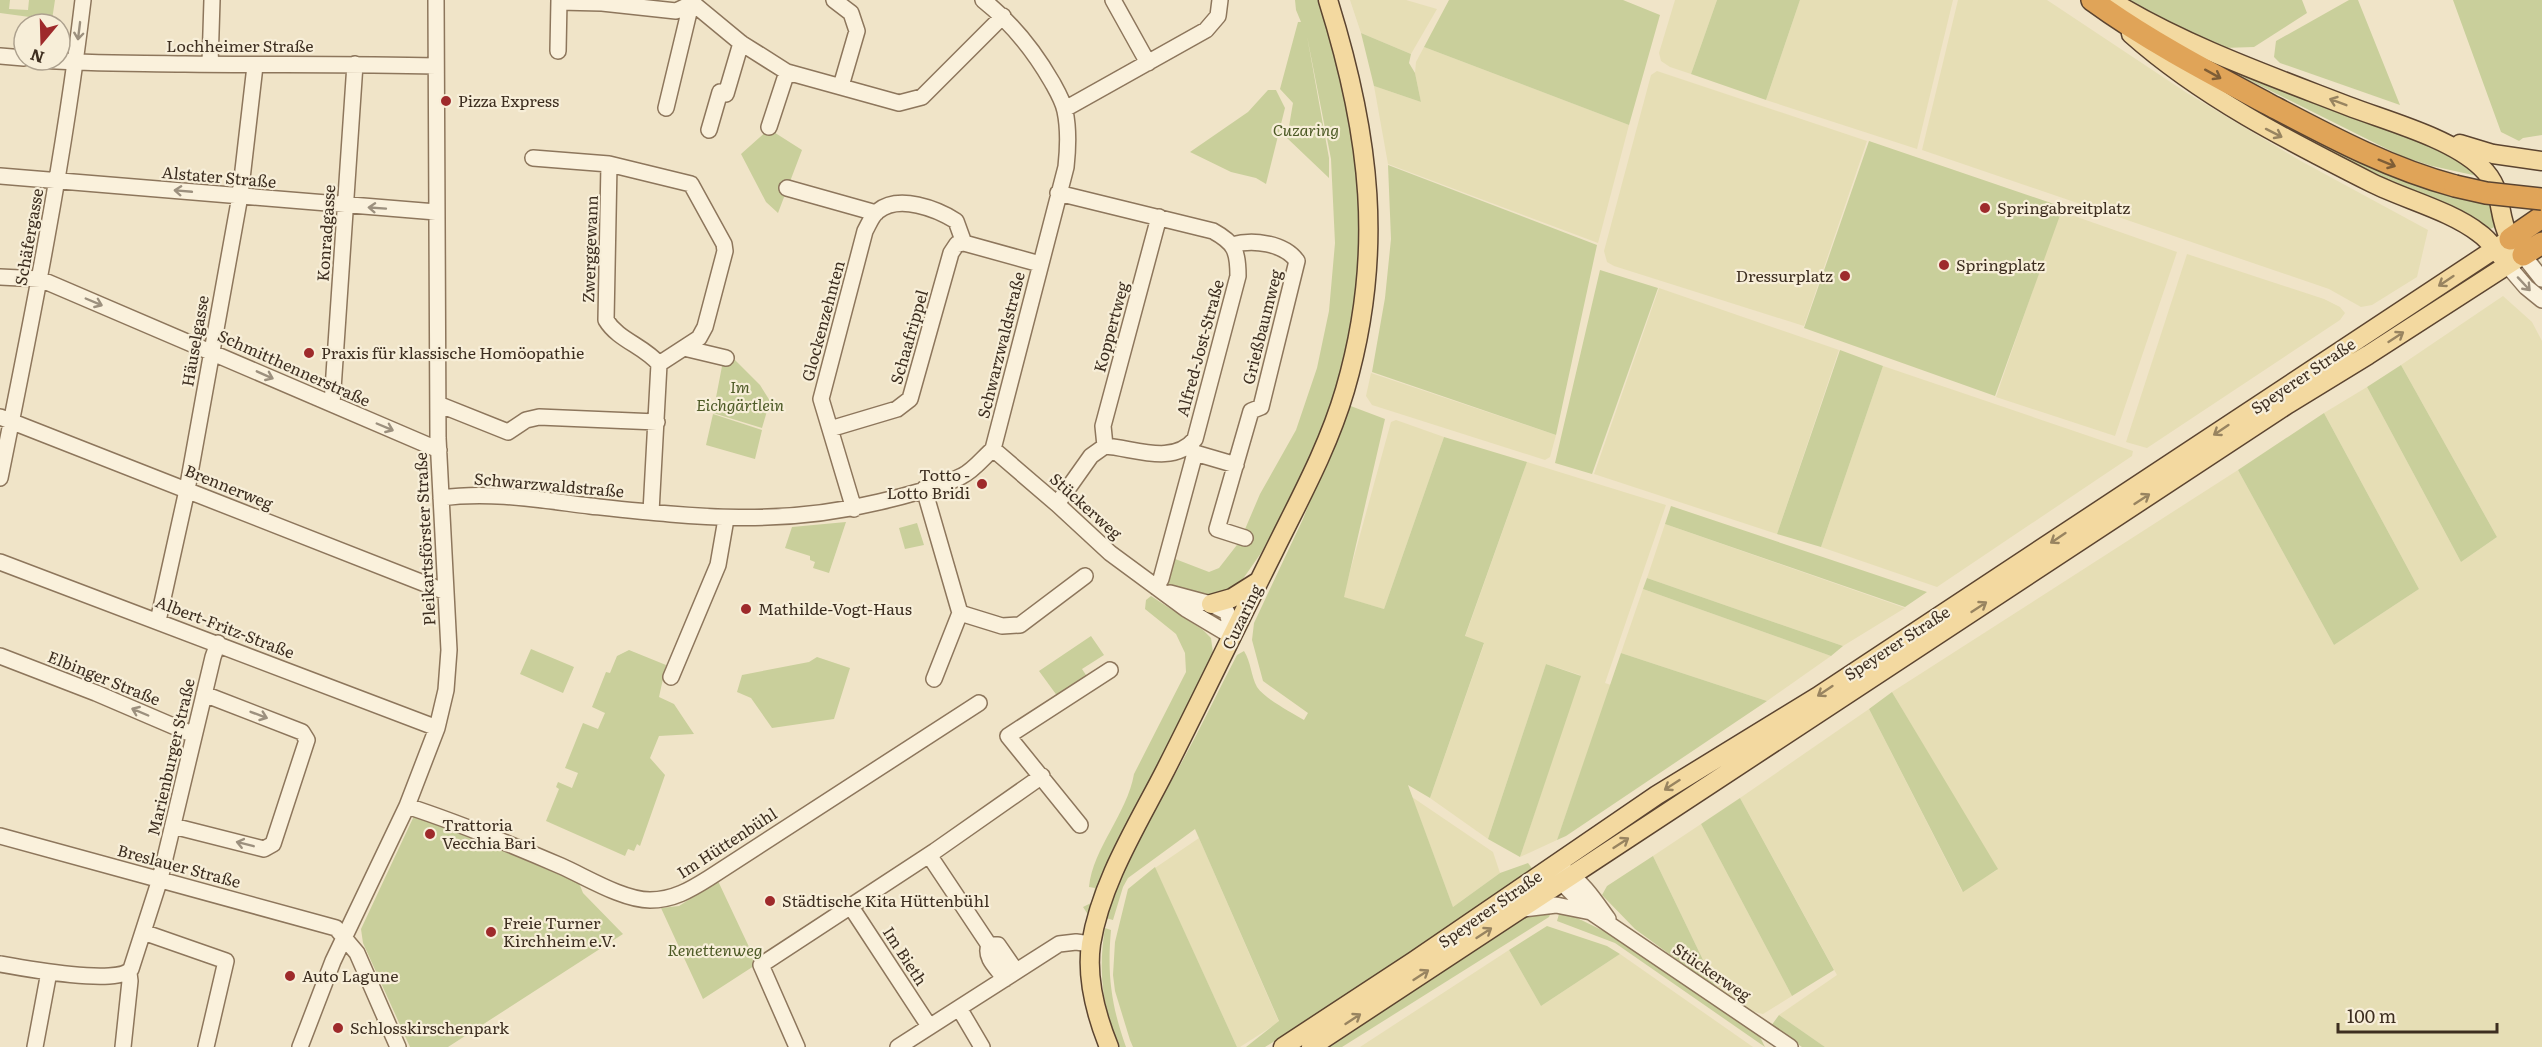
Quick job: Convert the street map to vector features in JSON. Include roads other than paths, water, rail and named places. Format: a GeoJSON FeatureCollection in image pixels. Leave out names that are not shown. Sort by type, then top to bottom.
{"type":"FeatureCollection","features":[{"type":"Feature","properties":{"kind":"highway"},"geometry":{"type":"LineString","coordinates":[[2091,0],[2158,44],[2351,148],[2410,172],[2455,186],[2495,194],[2542,199]]}},
{"type":"Feature","properties":{"kind":"highway"},"geometry":{"type":"LineString","coordinates":[[2502,243],[2542,217]]}},
{"type":"Feature","properties":{"kind":"highway"},"geometry":{"type":"LineString","coordinates":[[2516,261],[2542,243]]}},
{"type":"Feature","properties":{"kind":"main road","name":"Cuzaring"},"geometry":{"type":"LineString","coordinates":[[1109,1047],[1093,996],[1090,967],[1091,944],[1101,907],[1124,850],[1233,637],[1333,427],[1357,345],[1369,268],[1370,225],[1360,123],[1347,59],[1328,0]]}},
{"type":"Feature","properties":{"kind":"main road"},"geometry":{"type":"LineString","coordinates":[[2091,0],[2155,55],[2263,128],[2376,185],[2457,220],[2502,243],[2516,261]]}},
{"type":"Feature","properties":{"kind":"main road"},"geometry":{"type":"LineString","coordinates":[[2110,0],[2179,36],[2271,76],[2432,138],[2473,159],[2483,169],[2499,193],[2502,243]]}},
{"type":"Feature","properties":{"kind":"main road"},"geometry":{"type":"LineString","coordinates":[[2432,138],[2493,154],[2542,160]]}},
{"type":"Feature","properties":{"kind":"main road","name":"Speyerer Straße"},"geometry":{"type":"LineString","coordinates":[[1283,1047],[1414,962],[1554,864],[1676,783],[1816,697],[2023,562],[2502,243]]}},
{"type":"Feature","properties":{"kind":"main road","name":"Speyerer Straße"},"geometry":{"type":"LineString","coordinates":[[1311,1047],[2288,404],[2516,261]]}},
{"type":"Feature","properties":{"kind":"main road"},"geometry":{"type":"LineString","coordinates":[[1211,604],[1232,598],[1259,582]]}},
{"type":"Feature","properties":{"kind":"street","name":"Schäfergasse"},"geometry":{"type":"LineString","coordinates":[[0,478],[6,418],[40,279],[76,63],[83,0]]}},
{"type":"Feature","properties":{"kind":"street"},"geometry":{"type":"LineString","coordinates":[[210,64],[212,0]]}},
{"type":"Feature","properties":{"kind":"street","name":"Pleikartsförster Straße"},"geometry":{"type":"LineString","coordinates":[[300,1047],[333,961],[407,806],[437,728],[446,690],[449,650],[439,450],[435,212],[436,0]]}},
{"type":"Feature","properties":{"kind":"street"},"geometry":{"type":"LineString","coordinates":[[834,0],[851,13],[857,31],[841,86]]}},
{"type":"Feature","properties":{"kind":"street","name":"Schwarzwaldstraße"},"geometry":{"type":"LineString","coordinates":[[441,498],[456,496],[518,498],[726,519],[792,518],[854,508],[963,476],[993,449],[1066,167],[1069,138],[1065,110],[1042,65],[1022,36],[1003,16],[983,0]]}},
{"type":"Feature","properties":{"kind":"street"},"geometry":{"type":"LineString","coordinates":[[1113,0],[1148,63]]}},
{"type":"Feature","properties":{"kind":"street"},"geometry":{"type":"LineString","coordinates":[[1065,110],[1206,30],[1218,16],[1220,0]]}},
{"type":"Feature","properties":{"kind":"street"},"geometry":{"type":"LineString","coordinates":[[558,51],[559,1],[676,11],[690,2]]}},
{"type":"Feature","properties":{"kind":"street"},"geometry":{"type":"LineString","coordinates":[[690,2],[741,43],[787,72],[899,103],[922,97],[1003,16]]}},
{"type":"Feature","properties":{"kind":"street"},"geometry":{"type":"LineString","coordinates":[[666,108],[690,2]]}},
{"type":"Feature","properties":{"kind":"street"},"geometry":{"type":"LineString","coordinates":[[709,130],[720,92],[726,94],[741,43]]}},
{"type":"Feature","properties":{"kind":"street","name":"Lochheimer Straße"},"geometry":{"type":"LineString","coordinates":[[72,63],[436,66]]}},
{"type":"Feature","properties":{"kind":"street","name":"Konradgasse"},"geometry":{"type":"LineString","coordinates":[[332,404],[355,64]]}},
{"type":"Feature","properties":{"kind":"street","name":"Häuselgasse"},"geometry":{"type":"LineString","coordinates":[[158,621],[187,490],[240,196],[255,66]]}},
{"type":"Feature","properties":{"kind":"street"},"geometry":{"type":"LineString","coordinates":[[770,127],[787,72]]}},
{"type":"Feature","properties":{"kind":"street"},"geometry":{"type":"LineString","coordinates":[[533,158],[609,164],[691,184],[724,244],[725,251],[705,327],[699,338],[659,364],[651,512]]}},
{"type":"Feature","properties":{"kind":"street","name":"Zwerggewann"},"geometry":{"type":"LineString","coordinates":[[609,164],[606,320],[611,329],[652,356],[659,364]]}},
{"type":"Feature","properties":{"kind":"street","name":"Alstater Straße"},"geometry":{"type":"LineString","coordinates":[[0,176],[435,212]]}},
{"type":"Feature","properties":{"kind":"street"},"geometry":{"type":"LineString","coordinates":[[787,188],[876,213],[884,207],[901,203],[932,210],[956,221],[964,243],[1040,264]]}},
{"type":"Feature","properties":{"kind":"street"},"geometry":{"type":"LineString","coordinates":[[1058,193],[1213,231],[1228,239],[1232,245]]}},
{"type":"Feature","properties":{"kind":"street","name":"Glockenzehnten"},"geometry":{"type":"LineString","coordinates":[[854,508],[823,413],[821,399],[865,231],[876,213]]}},
{"type":"Feature","properties":{"kind":"street","name":"Koppertweg"},"geometry":{"type":"LineString","coordinates":[[1105,446],[1103,426],[1159,217]]}},
{"type":"Feature","properties":{"kind":"street","name":"Grießbaumweg"},"geometry":{"type":"LineString","coordinates":[[1232,245],[1248,240],[1290,251],[1297,261],[1261,407],[1251,411],[1218,529],[1245,538]]}},
{"type":"Feature","properties":{"kind":"street","name":"Schaafrippel"},"geometry":{"type":"LineString","coordinates":[[830,429],[897,410],[910,399],[951,253],[957,244],[964,243]]}},
{"type":"Feature","properties":{"kind":"street","name":"Alfred-Jost-Straße"},"geometry":{"type":"LineString","coordinates":[[1156,587],[1161,579],[1192,449],[1238,276],[1238,258],[1232,245]]}},
{"type":"Feature","properties":{"kind":"street"},"geometry":{"type":"LineString","coordinates":[[2516,261],[2542,279]]}},
{"type":"Feature","properties":{"kind":"street"},"geometry":{"type":"LineString","coordinates":[[2516,261],[2526,287],[2542,300]]}},
{"type":"Feature","properties":{"kind":"street","name":"Schmitthennerstraße"},"geometry":{"type":"LineString","coordinates":[[0,277],[40,279],[439,450]]}},
{"type":"Feature","properties":{"kind":"street"},"geometry":{"type":"LineString","coordinates":[[684,348],[726,358]]}},
{"type":"Feature","properties":{"kind":"street"},"geometry":{"type":"LineString","coordinates":[[438,404],[508,432],[526,420],[539,417],[657,422]]}},
{"type":"Feature","properties":{"kind":"street","name":"Brennerweg"},"geometry":{"type":"LineString","coordinates":[[6,418],[446,592]]}},
{"type":"Feature","properties":{"kind":"street"},"geometry":{"type":"LineString","coordinates":[[1057,504],[1091,456],[1105,446],[1161,455],[1192,449],[1236,465]]}},
{"type":"Feature","properties":{"kind":"street","name":"Stückerweg"},"geometry":{"type":"LineString","coordinates":[[993,449],[1110,553],[1186,609],[1233,637]]}},
{"type":"Feature","properties":{"kind":"street"},"geometry":{"type":"LineString","coordinates":[[924,489],[960,613],[934,679]]}},
{"type":"Feature","properties":{"kind":"street"},"geometry":{"type":"LineString","coordinates":[[671,677],[718,565],[726,519]]}},
{"type":"Feature","properties":{"kind":"street","name":"Albert-Fritz-Straße"},"geometry":{"type":"LineString","coordinates":[[0,562],[437,728]]}},
{"type":"Feature","properties":{"kind":"street"},"geometry":{"type":"LineString","coordinates":[[960,613],[1002,626],[1020,626],[1085,576]]}},
{"type":"Feature","properties":{"kind":"street","name":"Stückerweg"},"geometry":{"type":"LineString","coordinates":[[1156,587],[1211,604],[1227,612],[1233,637]]}},
{"type":"Feature","properties":{"kind":"street","name":"Marienburger Straße"},"geometry":{"type":"LineString","coordinates":[[123,1047],[129,973],[160,879],[218,643]]}},
{"type":"Feature","properties":{"kind":"street","name":"Elbinger Straße"},"geometry":{"type":"LineString","coordinates":[[0,656],[96,693],[194,735]]}},
{"type":"Feature","properties":{"kind":"street"},"geometry":{"type":"LineString","coordinates":[[1080,825],[1008,736],[1110,670]]}},
{"type":"Feature","properties":{"kind":"street"},"geometry":{"type":"LineString","coordinates":[[173,826],[264,849],[273,844],[307,740],[302,732],[204,694]]}},
{"type":"Feature","properties":{"kind":"street","name":"Im Hüttenbühl"},"geometry":{"type":"LineString","coordinates":[[407,806],[545,859],[628,897],[650,900],[668,898],[683,893],[709,878],[979,703]]}},
{"type":"Feature","properties":{"kind":"street"},"geometry":{"type":"LineString","coordinates":[[797,1047],[761,964],[929,855],[1042,776]]}},
{"type":"Feature","properties":{"kind":"street","name":"Breslauer Straße"},"geometry":{"type":"LineString","coordinates":[[0,836],[327,924],[336,928],[345,938]]}},
{"type":"Feature","properties":{"kind":"street"},"geometry":{"type":"LineString","coordinates":[[929,855],[989,945],[998,945],[1003,950],[1010,975]]}},
{"type":"Feature","properties":{"kind":"street","name":"Stückerweg"},"geometry":{"type":"LineString","coordinates":[[1554,864],[1590,912],[1790,1047]]}},
{"type":"Feature","properties":{"kind":"street","name":"Stückerweg"},"geometry":{"type":"LineString","coordinates":[[1567,879],[1590,894],[1614,928]]}},
{"type":"Feature","properties":{"kind":"street"},"geometry":{"type":"LineString","coordinates":[[1520,910],[1556,905],[1590,912]]}},
{"type":"Feature","properties":{"kind":"street","name":"Im Bieth"},"geometry":{"type":"LineString","coordinates":[[851,907],[929,1026]]}},
{"type":"Feature","properties":{"kind":"street"},"geometry":{"type":"LineString","coordinates":[[143,932],[226,961],[206,1047]]}},
{"type":"Feature","properties":{"kind":"street"},"geometry":{"type":"LineString","coordinates":[[345,938],[357,953],[398,1047]]}},
{"type":"Feature","properties":{"kind":"street"},"geometry":{"type":"LineString","coordinates":[[898,1047],[1059,944],[1076,942],[1091,944]]}},
{"type":"Feature","properties":{"kind":"street"},"geometry":{"type":"LineString","coordinates":[[0,964],[49,972],[108,977],[129,973]]}},
{"type":"Feature","properties":{"kind":"street"},"geometry":{"type":"LineString","coordinates":[[35,1047],[49,972]]}},
{"type":"Feature","properties":{"kind":"street"},"geometry":{"type":"LineString","coordinates":[[959,1008],[982,1047]]}},
{"type":"Feature","properties":{"kind":"place","name":"Pizza Express"},"geometry":{"type":"Point","coordinates":[446,101]}},
{"type":"Feature","properties":{"kind":"place","name":"Springabreitplatz"},"geometry":{"type":"Point","coordinates":[1985,208]}},
{"type":"Feature","properties":{"kind":"place","name":"Springplatz"},"geometry":{"type":"Point","coordinates":[1944,265]}},
{"type":"Feature","properties":{"kind":"place","name":"Dressurplatz"},"geometry":{"type":"Point","coordinates":[1845,276]}},
{"type":"Feature","properties":{"kind":"place","name":"Praxis für klassische Homöopathie"},"geometry":{"type":"Point","coordinates":[309,353]}},
{"type":"Feature","properties":{"kind":"place","name":"Totto - Lotto Bridi"},"geometry":{"type":"Point","coordinates":[982,484]}},
{"type":"Feature","properties":{"kind":"place","name":"Mathilde-Vogt-Haus"},"geometry":{"type":"Point","coordinates":[746,609]}},
{"type":"Feature","properties":{"kind":"place","name":"Trattoria Vecchia Bari"},"geometry":{"type":"Point","coordinates":[430,834]}},
{"type":"Feature","properties":{"kind":"place","name":"Städtische Kita Hüttenbühl"},"geometry":{"type":"Point","coordinates":[770,901]}},
{"type":"Feature","properties":{"kind":"place","name":"Freie Turner Kirchheim e.V."},"geometry":{"type":"Point","coordinates":[491,932]}},
{"type":"Feature","properties":{"kind":"place","name":"Auto Lagune"},"geometry":{"type":"Point","coordinates":[290,976]}},
{"type":"Feature","properties":{"kind":"place","name":"Schlosskirschenpark"},"geometry":{"type":"Point","coordinates":[338,1028]}},
{"type":"Feature","properties":{"kind":"park label","name":"Im Eichgärtlein"},"geometry":{"type":"Point","coordinates":[740,396]}},
{"type":"Feature","properties":{"kind":"park label","name":"Renettenweg"},"geometry":{"type":"Point","coordinates":[715,950]}}]}
